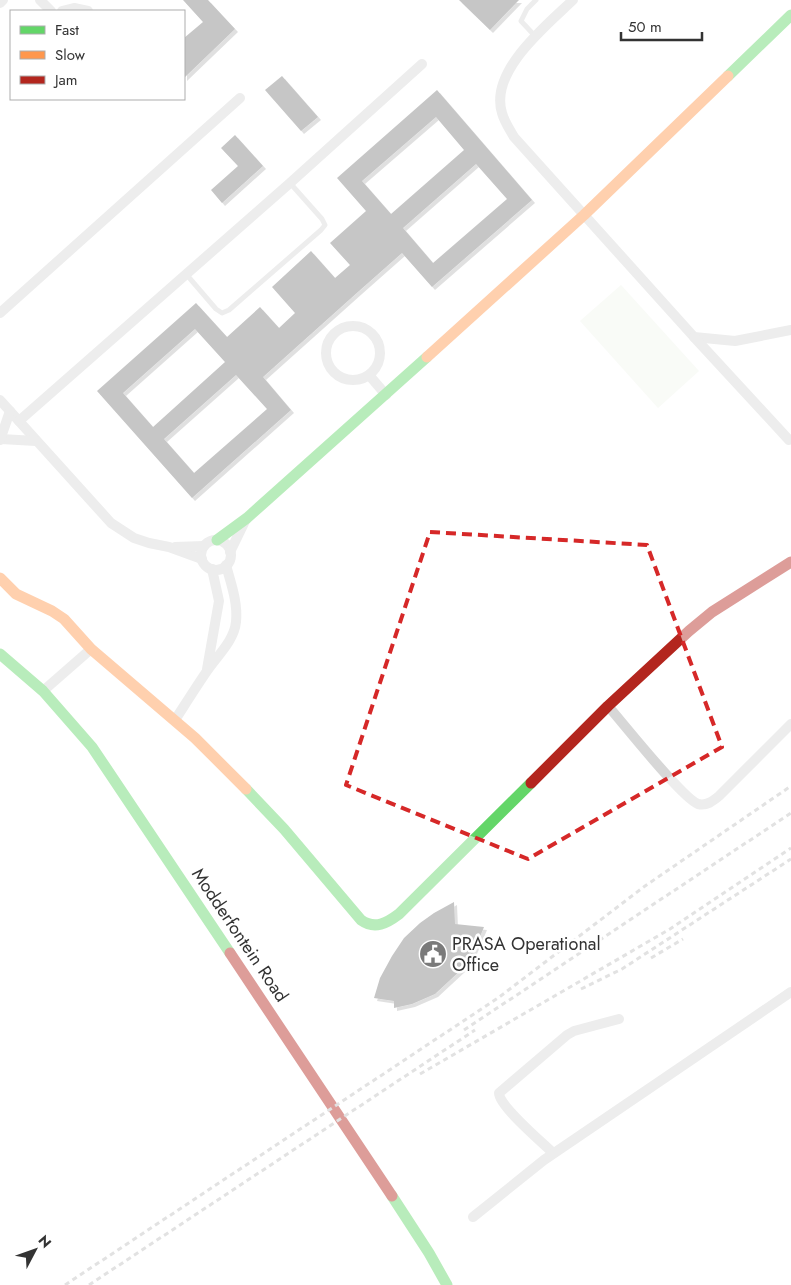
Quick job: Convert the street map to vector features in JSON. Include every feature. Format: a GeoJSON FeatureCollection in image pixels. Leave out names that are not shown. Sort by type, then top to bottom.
{"type":"FeatureCollection","features":[{"type":"Feature","properties":{"kind":"street"},"geometry":{"type":"LineString","coordinates":[[0,3],[3,0]]}},
{"type":"Feature","properties":{"kind":"street"},"geometry":{"type":"LineString","coordinates":[[40,0],[50,10]]}},
{"type":"Feature","properties":{"kind":"street"},"geometry":{"type":"LineString","coordinates":[[573,0],[535,37],[510,68],[500,92],[501,112],[514,137],[694,338],[789,440]]}},
{"type":"Feature","properties":{"kind":"street"},"geometry":{"type":"LineString","coordinates":[[66,10],[74,8],[83,10]]}},
{"type":"Feature","properties":{"kind":"street"},"geometry":{"type":"LineString","coordinates":[[217,540],[247,518],[386,395],[584,215],[791,15]]}},
{"type":"Feature","properties":{"kind":"street"},"geometry":{"type":"LineString","coordinates":[[19,420],[290,183],[422,64]]}},
{"type":"Feature","properties":{"kind":"street"},"geometry":{"type":"LineString","coordinates":[[0,313],[240,98]]}},
{"type":"Feature","properties":{"kind":"street"},"geometry":{"type":"LineString","coordinates":[[346,326],[364,328],[378,340],[380,359],[369,375],[351,380],[334,372],[326,355],[331,337],[338,330],[346,326]]}},
{"type":"Feature","properties":{"kind":"street"},"geometry":{"type":"LineString","coordinates":[[694,338],[735,341],[791,330]]}},
{"type":"Feature","properties":{"kind":"street"},"geometry":{"type":"LineString","coordinates":[[369,375],[386,395]]}},
{"type":"Feature","properties":{"kind":"street"},"geometry":{"type":"LineString","coordinates":[[0,400],[111,523],[134,538],[169,547],[202,559],[212,569],[222,568],[229,562],[230,552],[247,518]]}},
{"type":"Feature","properties":{"kind":"street"},"geometry":{"type":"LineString","coordinates":[[10,411],[0,439],[36,441]]}},
{"type":"Feature","properties":{"kind":"street"},"geometry":{"type":"LineString","coordinates":[[202,559],[204,546],[212,540],[226,544],[230,552]]}},
{"type":"Feature","properties":{"kind":"street"},"geometry":{"type":"LineString","coordinates":[[169,547],[204,546]]}},
{"type":"Feature","properties":{"kind":"street"},"geometry":{"type":"LineString","coordinates":[[0,578],[16,594],[59,614],[91,649],[175,720],[231,773],[284,829],[361,920],[365,924],[375,926],[385,924],[399,914],[608,706],[689,631],[712,612],[791,562]]}},
{"type":"Feature","properties":{"kind":"street"},"geometry":{"type":"LineString","coordinates":[[175,720],[231,637],[236,622],[236,602],[226,565]]}},
{"type":"Feature","properties":{"kind":"street"},"geometry":{"type":"LineString","coordinates":[[207,670],[219,602],[212,569]]}},
{"type":"Feature","properties":{"kind":"street"},"geometry":{"type":"LineString","coordinates":[[217,618],[236,622]]}},
{"type":"Feature","properties":{"kind":"street"},"geometry":{"type":"LineString","coordinates":[[43,691],[91,649]]}},
{"type":"Feature","properties":{"kind":"street","name":"Modderfontein Road"},"geometry":{"type":"LineString","coordinates":[[0,654],[43,691],[103,762],[429,1253],[447,1285]]}},
{"type":"Feature","properties":{"kind":"street"},"geometry":{"type":"LineString","coordinates":[[608,706],[683,792],[699,804],[706,804],[719,796],[791,724]]}},
{"type":"Feature","properties":{"kind":"street"},"geometry":{"type":"LineString","coordinates":[[473,1217],[553,1153],[791,992]]}},
{"type":"Feature","properties":{"kind":"street"},"geometry":{"type":"LineString","coordinates":[[553,1153],[509,1111],[501,1100],[499,1092],[567,1034],[619,1019]]}},
{"type":"Feature","properties":{"kind":"street","name":"Modderfontein Road"},"geometry":{"type":"LineString","coordinates":[[429,1253],[455,1285]]}},
{"type":"Feature","properties":{"kind":"lane"},"geometry":{"type":"LineString","coordinates":[[535,37],[521,21],[527,9],[536,0]]}},
{"type":"Feature","properties":{"kind":"lane"},"geometry":{"type":"LineString","coordinates":[[186,274],[216,309],[222,313],[229,310],[321,230],[324,225],[322,219],[290,183]]}},
{"type":"Feature","properties":{"kind":"highlighted area"},"geometry":{"type":"Polygon","coordinates":[[[430,532],[647,545],[722,747],[528,859],[346,785],[430,532]]]}},
{"type":"Feature","properties":{"kind":"shaded area"},"geometry":{"type":"Polygon","coordinates":[[[621,285],[699,371],[658,408],[580,321],[621,285]]]}},
{"type":"Feature","properties":{"kind":"building"},"geometry":{"type":"Polygon","coordinates":[[[183,0],[208,0],[235,29],[185,77],[185,37],[203,22],[183,0]]]}},
{"type":"Feature","properties":{"kind":"building"},"geometry":{"type":"Polygon","coordinates":[[[459,0],[519,0],[490,30],[459,0]]]}},
{"type":"Feature","properties":{"kind":"building"},"geometry":{"type":"Polygon","coordinates":[[[282,76],[318,117],[301,131],[265,90],[282,76]]]}},
{"type":"Feature","properties":{"kind":"building"},"geometry":{"type":"Polygon","coordinates":[[[437,90],[532,200],[432,287],[402,253],[263,377],[291,410],[192,498],[97,391],[196,303],[227,337],[260,307],[279,328],[295,313],[272,287],[311,251],[335,278],[350,265],[330,243],[366,211],[337,178],[437,90]],[[436,117],[362,181],[391,214],[464,150],[436,117]],[[476,164],[403,228],[433,263],[507,199],[476,164]],[[195,329],[123,393],[153,427],[225,362],[195,329]],[[236,375],[164,439],[194,473],[267,409],[236,375]]]}},
{"type":"Feature","properties":{"kind":"building"},"geometry":{"type":"Polygon","coordinates":[[[235,135],[263,166],[222,203],[211,190],[238,166],[221,148],[235,135]]]}},
{"type":"Feature","properties":{"kind":"building","name":"PRASA Operational Office"},"geometry":{"type":"Polygon","coordinates":[[[454,902],[455,924],[484,927],[474,951],[462,969],[435,994],[412,1004],[394,1008],[394,1001],[374,998],[380,978],[404,938],[420,923],[454,902]]]}},
{"type":"Feature","properties":{"kind":"railway"},"geometry":{"type":"LineString","coordinates":[[65,1285],[498,998],[645,886],[791,786]]}},
{"type":"Feature","properties":{"kind":"railway"},"geometry":{"type":"LineString","coordinates":[[464,1030],[791,813]]}},
{"type":"Feature","properties":{"kind":"railway"},"geometry":{"type":"LineString","coordinates":[[420,1074],[670,929],[791,848]]}},
{"type":"Feature","properties":{"kind":"railway"},"geometry":{"type":"LineString","coordinates":[[581,989],[622,969],[791,859]]}},
{"type":"Feature","properties":{"kind":"railway"},"geometry":{"type":"LineString","coordinates":[[651,958],[683,939]]}},
{"type":"Feature","properties":{"kind":"railway"},"geometry":{"type":"LineString","coordinates":[[89,1285],[475,1030]]}},
{"type":"Feature","properties":{"kind":"traffic: fast"},"geometry":{"type":"LineString","coordinates":[[728,76],[791,15]]}},
{"type":"Feature","properties":{"kind":"traffic: fast"},"geometry":{"type":"LineString","coordinates":[[217,540],[247,518],[427,357]]}},
{"type":"Feature","properties":{"kind":"traffic: fast"},"geometry":{"type":"LineString","coordinates":[[0,654],[43,691],[92,747],[230,953]]}},
{"type":"Feature","properties":{"kind":"traffic: fast"},"geometry":{"type":"LineString","coordinates":[[246,789],[284,829],[361,920],[371,925],[376,925],[390,920],[399,914],[531,783]]}},
{"type":"Feature","properties":{"kind":"traffic: fast"},"geometry":{"type":"LineString","coordinates":[[392,1196],[429,1253],[447,1285]]}},
{"type":"Feature","properties":{"kind":"traffic: slow"},"geometry":{"type":"LineString","coordinates":[[427,357],[584,215],[728,76]]}},
{"type":"Feature","properties":{"kind":"traffic: slow"},"geometry":{"type":"LineString","coordinates":[[0,578],[16,594],[52,611],[64,619],[91,649],[195,738],[246,789]]}},
{"type":"Feature","properties":{"kind":"traffic: jam"},"geometry":{"type":"LineString","coordinates":[[531,783],[608,706],[689,631],[712,612],[791,562]]}},
{"type":"Feature","properties":{"kind":"traffic: jam"},"geometry":{"type":"LineString","coordinates":[[230,953],[392,1196]]}},
{"type":"Feature","properties":{"kind":"place","name":"PRASA Operational Office"},"geometry":{"type":"Point","coordinates":[433,954]}}]}
